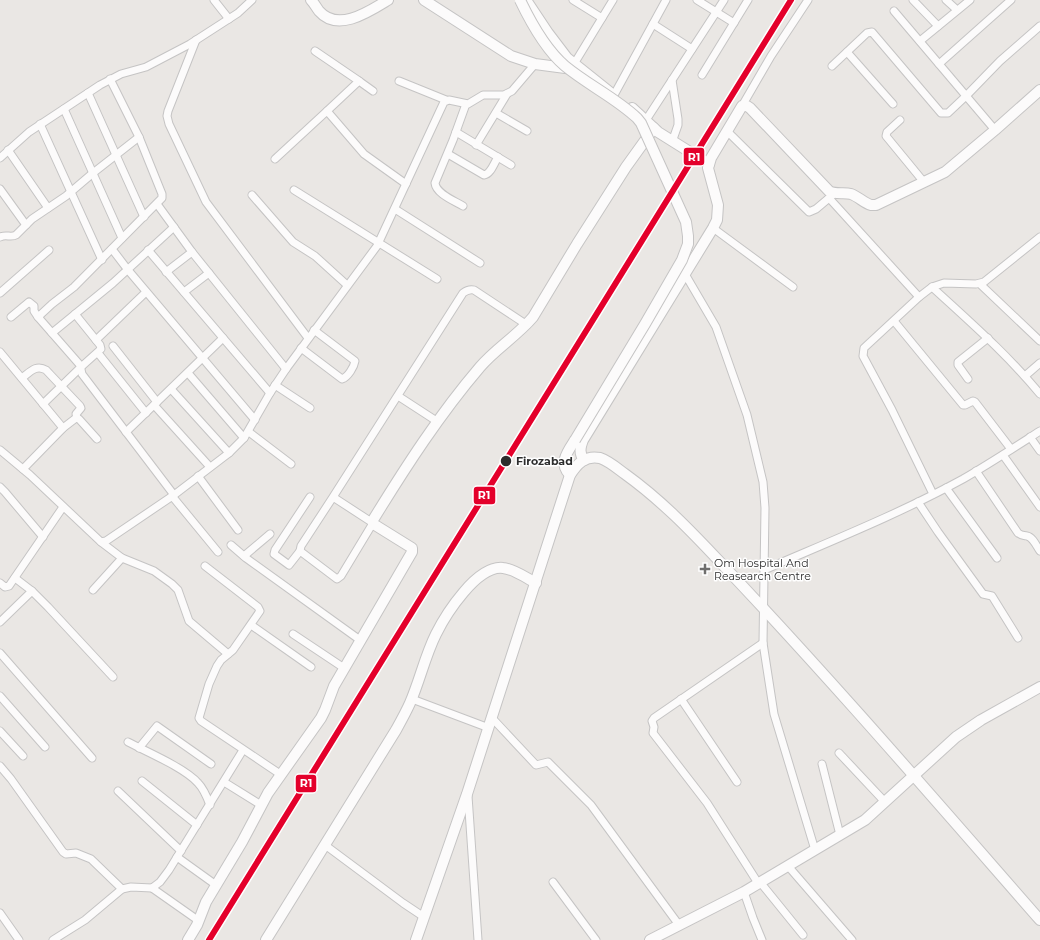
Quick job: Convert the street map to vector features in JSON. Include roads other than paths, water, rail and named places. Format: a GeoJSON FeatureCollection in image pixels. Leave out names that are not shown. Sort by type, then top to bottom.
{"type":"FeatureCollection","features":[{"type":"Feature","properties":{"kind":"street"},"geometry":{"type":"LineString","coordinates":[[214,0],[229,19]]}},
{"type":"Feature","properties":{"kind":"street"},"geometry":{"type":"LineString","coordinates":[[0,158],[40,124],[110,79],[121,74],[146,67],[196,40],[229,19],[252,0]]}},
{"type":"Feature","properties":{"kind":"street"},"geometry":{"type":"LineString","coordinates":[[311,0],[319,12],[326,16],[332,19],[347,20],[361,16],[388,0]]}},
{"type":"Feature","properties":{"kind":"street"},"geometry":{"type":"LineString","coordinates":[[424,0],[511,56],[535,64],[577,67]]}},
{"type":"Feature","properties":{"kind":"street"},"geometry":{"type":"LineString","coordinates":[[520,0],[544,41],[558,59],[637,118],[641,123],[688,229],[688,244],[682,260],[566,454],[564,462],[566,470],[570,475]]}},
{"type":"Feature","properties":{"kind":"street"},"geometry":{"type":"LineString","coordinates":[[526,0],[559,49],[577,67],[672,142],[709,164]]}},
{"type":"Feature","properties":{"kind":"street"},"geometry":{"type":"LineString","coordinates":[[573,0],[602,18]]}},
{"type":"Feature","properties":{"kind":"street"},"geometry":{"type":"LineString","coordinates":[[577,67],[613,0]]}},
{"type":"Feature","properties":{"kind":"street"},"geometry":{"type":"LineString","coordinates":[[697,0],[717,11],[734,23]]}},
{"type":"Feature","properties":{"kind":"street"},"geometry":{"type":"LineString","coordinates":[[646,120],[724,0]]}},
{"type":"Feature","properties":{"kind":"street"},"geometry":{"type":"LineString","coordinates":[[702,75],[748,0]]}},
{"type":"Feature","properties":{"kind":"street"},"geometry":{"type":"LineString","coordinates":[[584,460],[580,450],[583,440],[717,220],[718,204],[708,172],[711,158],[771,56],[808,0]]}},
{"type":"Feature","properties":{"kind":"street"},"geometry":{"type":"LineString","coordinates":[[913,0],[938,26]]}},
{"type":"Feature","properties":{"kind":"street"},"geometry":{"type":"LineString","coordinates":[[947,0],[957,10]]}},
{"type":"Feature","properties":{"kind":"street"},"geometry":{"type":"LineString","coordinates":[[920,42],[970,0]]}},
{"type":"Feature","properties":{"kind":"street"},"geometry":{"type":"LineString","coordinates":[[998,0],[1003,6]]}},
{"type":"Feature","properties":{"kind":"street"},"geometry":{"type":"LineString","coordinates":[[939,64],[1011,0]]}},
{"type":"Feature","properties":{"kind":"street"},"geometry":{"type":"LineString","coordinates":[[614,95],[653,24],[663,1]]}},
{"type":"Feature","properties":{"kind":"street"},"geometry":{"type":"LineString","coordinates":[[894,11],[995,130]]}},
{"type":"Feature","properties":{"kind":"street"},"geometry":{"type":"LineString","coordinates":[[653,24],[692,49]]}},
{"type":"Feature","properties":{"kind":"street"},"geometry":{"type":"LineString","coordinates":[[832,66],[867,33],[872,32],[941,113],[948,113],[1000,61],[1040,26]]}},
{"type":"Feature","properties":{"kind":"street"},"geometry":{"type":"LineString","coordinates":[[196,40],[168,111],[167,116],[169,124],[209,207],[308,338]]}},
{"type":"Feature","properties":{"kind":"street"},"geometry":{"type":"LineString","coordinates":[[315,51],[373,91]]}},
{"type":"Feature","properties":{"kind":"street"},"geometry":{"type":"LineString","coordinates":[[847,52],[893,104]]}},
{"type":"Feature","properties":{"kind":"street"},"geometry":{"type":"LineString","coordinates":[[476,145],[507,94],[512,91],[535,64]]}},
{"type":"Feature","properties":{"kind":"street"},"geometry":{"type":"LineString","coordinates":[[38,317],[74,287],[102,260],[157,204],[162,196],[139,137],[110,79]]}},
{"type":"Feature","properties":{"kind":"street"},"geometry":{"type":"LineString","coordinates":[[672,80],[678,119],[678,125],[672,142]]}},
{"type":"Feature","properties":{"kind":"street"},"geometry":{"type":"LineString","coordinates":[[275,159],[359,81]]}},
{"type":"Feature","properties":{"kind":"street"},"geometry":{"type":"LineString","coordinates":[[399,81],[446,100],[466,104],[483,95],[507,94]]}},
{"type":"Feature","properties":{"kind":"street"},"geometry":{"type":"LineString","coordinates":[[727,131],[809,212],[816,209],[832,196],[850,194],[868,204],[874,205],[945,172],[1039,92]]}},
{"type":"Feature","properties":{"kind":"street"},"geometry":{"type":"LineString","coordinates":[[88,93],[144,217]]}},
{"type":"Feature","properties":{"kind":"street"},"geometry":{"type":"LineString","coordinates":[[101,542],[106,541],[173,495],[229,453],[249,432],[270,393],[286,369],[379,243],[442,104],[446,100]]}},
{"type":"Feature","properties":{"kind":"street"},"geometry":{"type":"LineString","coordinates":[[463,206],[439,192],[435,186],[436,179],[448,154],[466,104]]}},
{"type":"Feature","properties":{"kind":"street"},"geometry":{"type":"LineString","coordinates":[[742,106],[747,106],[750,108],[829,191],[919,297]]}},
{"type":"Feature","properties":{"kind":"street"},"geometry":{"type":"LineString","coordinates":[[64,109],[122,238]]}},
{"type":"Feature","properties":{"kind":"street"},"geometry":{"type":"LineString","coordinates":[[327,111],[364,154],[406,184]]}},
{"type":"Feature","properties":{"kind":"street"},"geometry":{"type":"LineString","coordinates":[[496,113],[527,131]]}},
{"type":"Feature","properties":{"kind":"street"},"geometry":{"type":"LineString","coordinates":[[900,120],[887,132],[886,136],[923,182]]}},
{"type":"Feature","properties":{"kind":"street"},"geometry":{"type":"LineString","coordinates":[[40,124],[102,260]]}},
{"type":"Feature","properties":{"kind":"street"},"geometry":{"type":"LineString","coordinates":[[300,551],[334,577],[340,578],[407,465],[481,366],[527,325],[626,167],[654,128]]}},
{"type":"Feature","properties":{"kind":"street"},"geometry":{"type":"LineString","coordinates":[[456,132],[511,165]]}},
{"type":"Feature","properties":{"kind":"street"},"geometry":{"type":"LineString","coordinates":[[0,237],[5,235],[14,236],[139,137]]}},
{"type":"Feature","properties":{"kind":"street"},"geometry":{"type":"LineString","coordinates":[[8,150],[48,208]]}},
{"type":"Feature","properties":{"kind":"street"},"geometry":{"type":"LineString","coordinates":[[448,154],[484,175],[489,172],[498,157]]}},
{"type":"Feature","properties":{"kind":"street"},"geometry":{"type":"LineString","coordinates":[[0,190],[26,225]]}},
{"type":"Feature","properties":{"kind":"street"},"geometry":{"type":"LineString","coordinates":[[294,190],[437,279]]}},
{"type":"Feature","properties":{"kind":"street"},"geometry":{"type":"LineString","coordinates":[[252,196],[293,242],[315,256],[347,285]]}},
{"type":"Feature","properties":{"kind":"street"},"geometry":{"type":"LineString","coordinates":[[157,204],[192,252],[286,369]]}},
{"type":"Feature","properties":{"kind":"street"},"geometry":{"type":"LineString","coordinates":[[395,209],[480,263]]}},
{"type":"Feature","properties":{"kind":"street"},"geometry":{"type":"LineString","coordinates":[[52,333],[128,270],[174,227]]}},
{"type":"Feature","properties":{"kind":"street"},"geometry":{"type":"LineString","coordinates":[[713,228],[793,287]]}},
{"type":"Feature","properties":{"kind":"street"},"geometry":{"type":"LineString","coordinates":[[933,494],[892,410],[863,356],[864,348],[919,297],[932,287],[944,283],[980,284],[1040,237]]}},
{"type":"Feature","properties":{"kind":"street"},"geometry":{"type":"LineString","coordinates":[[112,249],[146,292],[255,420]]}},
{"type":"Feature","properties":{"kind":"street"},"geometry":{"type":"LineString","coordinates":[[0,294],[49,250]]}},
{"type":"Feature","properties":{"kind":"street"},"geometry":{"type":"LineString","coordinates":[[148,250],[270,393]]}},
{"type":"Feature","properties":{"kind":"street"},"geometry":{"type":"LineString","coordinates":[[166,272],[192,252]]}},
{"type":"Feature","properties":{"kind":"street"},"geometry":{"type":"LineString","coordinates":[[184,292],[209,273]]}},
{"type":"Feature","properties":{"kind":"street"},"geometry":{"type":"LineString","coordinates":[[685,274],[716,327],[741,397],[751,430],[763,482],[765,495],[763,643],[774,714],[815,850]]}},
{"type":"Feature","properties":{"kind":"street"},"geometry":{"type":"LineString","coordinates":[[980,284],[1040,341]]}},
{"type":"Feature","properties":{"kind":"street"},"geometry":{"type":"LineString","coordinates":[[932,287],[988,338],[1025,376],[1040,394]]}},
{"type":"Feature","properties":{"kind":"street"},"geometry":{"type":"LineString","coordinates":[[310,497],[275,550],[274,554],[289,565],[300,551],[301,546],[467,290],[471,289],[479,293],[527,325]]}},
{"type":"Feature","properties":{"kind":"street"},"geometry":{"type":"LineString","coordinates":[[96,340],[146,292]]}},
{"type":"Feature","properties":{"kind":"street"},"geometry":{"type":"LineString","coordinates":[[11,317],[29,302],[33,305],[34,311],[38,317],[81,367],[82,374],[218,552]]}},
{"type":"Feature","properties":{"kind":"street"},"geometry":{"type":"LineString","coordinates":[[43,404],[101,349],[96,340],[75,314]]}},
{"type":"Feature","properties":{"kind":"street"},"geometry":{"type":"LineString","coordinates":[[894,321],[963,405],[973,401],[975,402],[1011,449]]}},
{"type":"Feature","properties":{"kind":"street"},"geometry":{"type":"LineString","coordinates":[[301,348],[342,379],[346,377],[355,361],[314,330]]}},
{"type":"Feature","properties":{"kind":"street"},"geometry":{"type":"LineString","coordinates":[[126,432],[223,338]]}},
{"type":"Feature","properties":{"kind":"street"},"geometry":{"type":"LineString","coordinates":[[968,379],[958,366],[958,362],[988,338]]}},
{"type":"Feature","properties":{"kind":"street"},"geometry":{"type":"LineString","coordinates":[[112,346],[156,404],[210,467]]}},
{"type":"Feature","properties":{"kind":"street"},"geometry":{"type":"LineString","coordinates":[[0,352],[63,428]]}},
{"type":"Feature","properties":{"kind":"street"},"geometry":{"type":"LineString","coordinates":[[98,353],[146,412]]}},
{"type":"Feature","properties":{"kind":"street"},"geometry":{"type":"LineString","coordinates":[[1025,376],[1040,363]]}},
{"type":"Feature","properties":{"kind":"street"},"geometry":{"type":"LineString","coordinates":[[22,378],[35,368],[46,370],[81,407],[76,412],[77,418],[97,439]]}},
{"type":"Feature","properties":{"kind":"street"},"geometry":{"type":"LineString","coordinates":[[188,373],[244,438]]}},
{"type":"Feature","properties":{"kind":"street"},"geometry":{"type":"LineString","coordinates":[[275,385],[310,408]]}},
{"type":"Feature","properties":{"kind":"street"},"geometry":{"type":"LineString","coordinates":[[171,389],[229,453]]}},
{"type":"Feature","properties":{"kind":"street"},"geometry":{"type":"LineString","coordinates":[[398,396],[438,422]]}},
{"type":"Feature","properties":{"kind":"street"},"geometry":{"type":"LineString","coordinates":[[23,469],[63,428],[77,418]]}},
{"type":"Feature","properties":{"kind":"street"},"geometry":{"type":"LineString","coordinates":[[764,570],[918,502],[946,488],[1003,455],[1040,431]]}},
{"type":"Feature","properties":{"kind":"street"},"geometry":{"type":"LineString","coordinates":[[249,432],[291,464]]}},
{"type":"Feature","properties":{"kind":"street"},"geometry":{"type":"LineString","coordinates":[[1030,437],[1040,451]]}},
{"type":"Feature","properties":{"kind":"street"},"geometry":{"type":"LineString","coordinates":[[0,450],[23,469],[101,542],[122,558],[154,571],[175,587],[180,595],[189,621],[228,654]]}},
{"type":"Feature","properties":{"kind":"street"},"geometry":{"type":"LineString","coordinates":[[1003,455],[1040,507]]}},
{"type":"Feature","properties":{"kind":"street"},"geometry":{"type":"LineString","coordinates":[[416,940],[491,723],[570,475],[577,464],[592,457],[602,459],[641,486],[686,526],[764,608],[1040,920]]}},
{"type":"Feature","properties":{"kind":"street"},"geometry":{"type":"LineString","coordinates":[[976,471],[1018,533],[1020,535],[1030,537],[1040,551]]}},
{"type":"Feature","properties":{"kind":"street"},"geometry":{"type":"LineString","coordinates":[[198,476],[238,530]]}},
{"type":"Feature","properties":{"kind":"street"},"geometry":{"type":"LineString","coordinates":[[0,487],[6,492],[43,536]]}},
{"type":"Feature","properties":{"kind":"street"},"geometry":{"type":"LineString","coordinates":[[946,488],[997,558]]}},
{"type":"Feature","properties":{"kind":"street"},"geometry":{"type":"LineString","coordinates":[[188,940],[199,922],[206,902],[242,842],[261,805],[280,774],[323,714],[328,704],[331,692],[344,668],[413,550],[411,547],[333,497]]}},
{"type":"Feature","properties":{"kind":"street"},"geometry":{"type":"LineString","coordinates":[[918,502],[983,594],[992,596],[1018,638]]}},
{"type":"Feature","properties":{"kind":"street"},"geometry":{"type":"LineString","coordinates":[[0,584],[7,587],[64,507]]}},
{"type":"Feature","properties":{"kind":"street"},"geometry":{"type":"LineString","coordinates":[[244,556],[270,534]]}},
{"type":"Feature","properties":{"kind":"street"},"geometry":{"type":"LineString","coordinates":[[231,545],[360,640]]}},
{"type":"Feature","properties":{"kind":"street"},"geometry":{"type":"LineString","coordinates":[[93,590],[122,558]]}},
{"type":"Feature","properties":{"kind":"street"},"geometry":{"type":"LineString","coordinates":[[205,566],[260,609],[259,613],[233,650],[221,660],[214,673],[199,718],[201,721],[280,774]]}},
{"type":"Feature","properties":{"kind":"street"},"geometry":{"type":"LineString","coordinates":[[266,940],[396,730],[412,699],[436,635],[455,604],[472,583],[483,574],[493,569],[502,568],[512,571],[536,583]]}},
{"type":"Feature","properties":{"kind":"street"},"geometry":{"type":"LineString","coordinates":[[14,578],[32,591],[113,677]]}},
{"type":"Feature","properties":{"kind":"street"},"geometry":{"type":"LineString","coordinates":[[0,622],[32,591]]}},
{"type":"Feature","properties":{"kind":"street"},"geometry":{"type":"LineString","coordinates":[[251,625],[311,667]]}},
{"type":"Feature","properties":{"kind":"street"},"geometry":{"type":"LineString","coordinates":[[293,634],[344,668]]}},
{"type":"Feature","properties":{"kind":"street"},"geometry":{"type":"LineString","coordinates":[[763,643],[653,719],[653,733],[707,804],[759,883],[803,935]]}},
{"type":"Feature","properties":{"kind":"street"},"geometry":{"type":"LineString","coordinates":[[0,653],[92,758]]}},
{"type":"Feature","properties":{"kind":"street"},"geometry":{"type":"LineString","coordinates":[[650,940],[744,892],[864,820],[956,737],[981,720],[1040,687]]}},
{"type":"Feature","properties":{"kind":"street"},"geometry":{"type":"LineString","coordinates":[[0,696],[45,747]]}},
{"type":"Feature","properties":{"kind":"street"},"geometry":{"type":"LineString","coordinates":[[412,699],[491,723],[536,765],[548,762],[587,800],[679,925]]}},
{"type":"Feature","properties":{"kind":"street"},"geometry":{"type":"LineString","coordinates":[[681,699],[737,782]]}},
{"type":"Feature","properties":{"kind":"street"},"geometry":{"type":"LineString","coordinates":[[139,748],[157,726],[211,764]]}},
{"type":"Feature","properties":{"kind":"street"},"geometry":{"type":"LineString","coordinates":[[0,731],[23,756]]}},
{"type":"Feature","properties":{"kind":"street"},"geometry":{"type":"LineString","coordinates":[[128,742],[193,778],[205,791],[210,805]]}},
{"type":"Feature","properties":{"kind":"street"},"geometry":{"type":"LineString","coordinates":[[152,888],[164,877],[243,750]]}},
{"type":"Feature","properties":{"kind":"street"},"geometry":{"type":"LineString","coordinates":[[839,753],[885,802]]}},
{"type":"Feature","properties":{"kind":"street"},"geometry":{"type":"LineString","coordinates":[[822,764],[840,835]]}},
{"type":"Feature","properties":{"kind":"street"},"geometry":{"type":"LineString","coordinates":[[0,766],[63,852],[66,854],[76,853],[91,858],[122,889]]}},
{"type":"Feature","properties":{"kind":"street"},"geometry":{"type":"LineString","coordinates":[[142,781],[197,825]]}},
{"type":"Feature","properties":{"kind":"street"},"geometry":{"type":"LineString","coordinates":[[224,782],[261,805]]}},
{"type":"Feature","properties":{"kind":"street"},"geometry":{"type":"LineString","coordinates":[[118,791],[179,854],[216,885]]}},
{"type":"Feature","properties":{"kind":"street"},"geometry":{"type":"LineString","coordinates":[[467,794],[478,940]]}},
{"type":"Feature","properties":{"kind":"street"},"geometry":{"type":"LineString","coordinates":[[325,845],[424,917]]}},
{"type":"Feature","properties":{"kind":"street"},"geometry":{"type":"LineString","coordinates":[[788,866],[852,940]]}},
{"type":"Feature","properties":{"kind":"street"},"geometry":{"type":"LineString","coordinates":[[553,882],[596,940]]}},
{"type":"Feature","properties":{"kind":"street"},"geometry":{"type":"LineString","coordinates":[[53,940],[85,920],[122,889],[131,887],[152,888],[199,922]]}},
{"type":"Feature","properties":{"kind":"street"},"geometry":{"type":"LineString","coordinates":[[744,892],[762,940]]}},
{"type":"Feature","properties":{"kind":"street"},"geometry":{"type":"LineString","coordinates":[[1,918],[19,940]]}},
{"type":"Feature","properties":{"kind":"place","name":"Firozabad"},"geometry":{"type":"Point","coordinates":[506,461]}},
{"type":"Feature","properties":{"kind":"place","name":"Om Hospital And Reasearch Centre"},"geometry":{"type":"Point","coordinates":[705,569]}}]}
